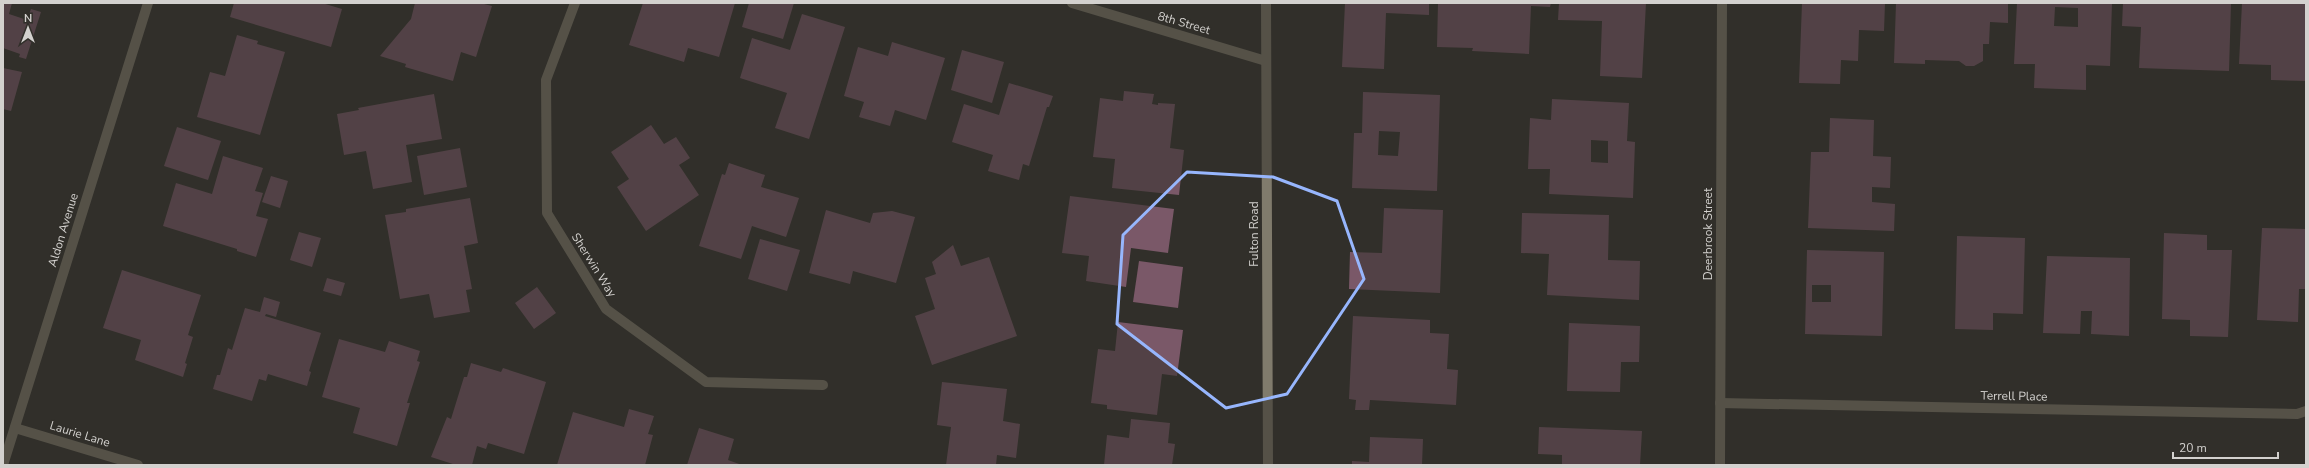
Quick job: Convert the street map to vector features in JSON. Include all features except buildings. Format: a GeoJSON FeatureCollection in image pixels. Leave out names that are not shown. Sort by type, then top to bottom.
{"type":"FeatureCollection","features":[{"type":"Feature","properties":{"kind":"street","name":"Aldon Avenue"},"geometry":{"type":"LineString","coordinates":[[3,465],[148,3]]}},
{"type":"Feature","properties":{"kind":"street","name":"Sherwin Way"},"geometry":{"type":"LineString","coordinates":[[575,3],[546,80],[547,213],[606,309],[706,382],[823,385]]}},
{"type":"Feature","properties":{"kind":"street","name":"8th Street"},"geometry":{"type":"LineString","coordinates":[[1072,3],[1266,61]]}},
{"type":"Feature","properties":{"kind":"street","name":"Fulton Road"},"geometry":{"type":"LineString","coordinates":[[1266,3],[1268,465]]}},
{"type":"Feature","properties":{"kind":"street","name":"Deerbrook Street"},"geometry":{"type":"LineString","coordinates":[[1720,465],[1722,3]]}},
{"type":"Feature","properties":{"kind":"street","name":"Terrell Place"},"geometry":{"type":"LineString","coordinates":[[1720,403],[2297,414],[2306,411]]}},
{"type":"Feature","properties":{"kind":"street","name":"Laurie Lane"},"geometry":{"type":"LineString","coordinates":[[15,428],[138,465]]}},
{"type":"Feature","properties":{"kind":"highlighted area"},"geometry":{"type":"Polygon","coordinates":[[[1187,172],[1273,177],[1337,201],[1364,279],[1287,394],[1226,408],[1117,324],[1123,235],[1187,172]]]}}]}
